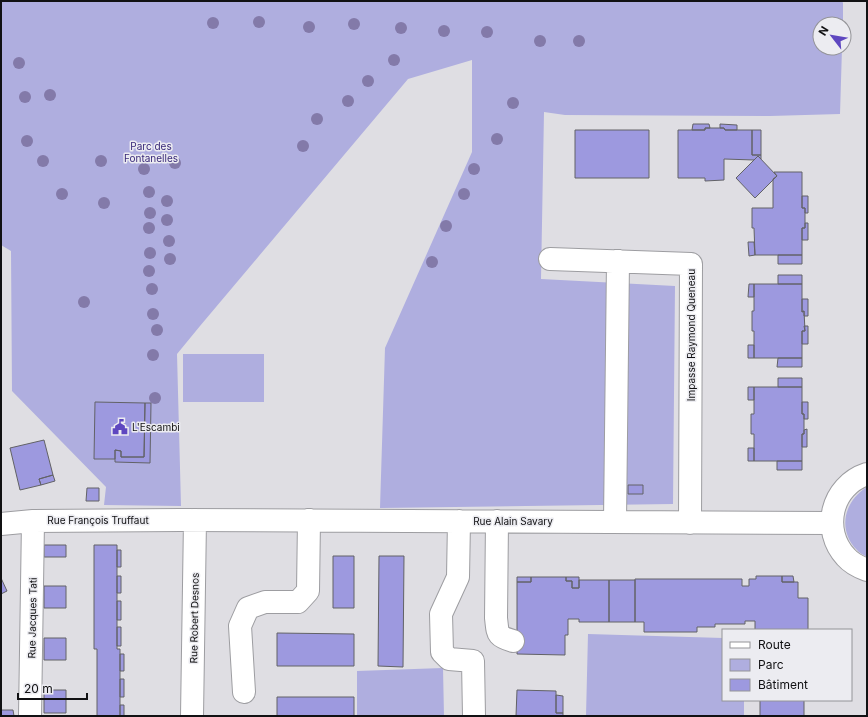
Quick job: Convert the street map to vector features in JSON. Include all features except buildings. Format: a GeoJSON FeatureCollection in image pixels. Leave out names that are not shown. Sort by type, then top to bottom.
{"type":"FeatureCollection","features":[{"type":"Feature","properties":{"kind":"street","name":"Impasse Raymond Queneau"},"geometry":{"type":"LineString","coordinates":[[550,259],[691,264],[690,522]]}},
{"type":"Feature","properties":{"kind":"street"},"geometry":{"type":"LineString","coordinates":[[615,522],[618,261]]}},
{"type":"Feature","properties":{"kind":"street"},"geometry":{"type":"LineString","coordinates":[[867,474],[860,476],[848,485],[839,496],[833,509],[832,523],[834,536],[839,548],[847,558],[857,566],[867,570]]}},
{"type":"Feature","properties":{"kind":"street","name":"Rue Alain Savary"},"geometry":{"type":"LineString","coordinates":[[195,520],[832,523]]}},
{"type":"Feature","properties":{"kind":"street","name":"Rue François Truffaut"},"geometry":{"type":"LineString","coordinates":[[1,524],[33,521],[195,520]]}},
{"type":"Feature","properties":{"kind":"street","name":"Rue Robert Desnos"},"geometry":{"type":"LineString","coordinates":[[192,716],[195,520]]}},
{"type":"Feature","properties":{"kind":"street"},"geometry":{"type":"LineString","coordinates":[[244,692],[240,626],[248,608],[265,602],[298,602],[308,591],[309,520]]}},
{"type":"Feature","properties":{"kind":"street","name":"Rue Jacques Tati"},"geometry":{"type":"LineString","coordinates":[[30,716],[33,521]]}},
{"type":"Feature","properties":{"kind":"street"},"geometry":{"type":"LineString","coordinates":[[459,521],[458,577],[441,614],[442,652],[449,659],[473,661],[474,716]]}},
{"type":"Feature","properties":{"kind":"street"},"geometry":{"type":"LineString","coordinates":[[496,521],[496,618],[498,633],[503,638],[513,641]]}},
{"type":"Feature","properties":{"kind":"green space","name":"Parc des Fontanelles"},"geometry":{"type":"Polygon","coordinates":[[[1,1],[842,1],[843,3],[843,16],[812,16],[812,56],[842,56],[840,114],[770,116],[565,115],[544,112],[541,279],[675,286],[673,504],[380,508],[385,348],[472,152],[472,60],[408,79],[177,354],[181,506],[104,505],[106,487],[12,391],[11,251],[1,245],[1,1]]]}},
{"type":"Feature","properties":{"kind":"green space"},"geometry":{"type":"Polygon","coordinates":[[[183,354],[264,354],[264,402],[183,402],[183,354]]]}},
{"type":"Feature","properties":{"kind":"green space"},"geometry":{"type":"Polygon","coordinates":[[[867,487],[867,557],[860,553],[851,542],[845,525],[848,508],[859,493],[867,487]]]}},
{"type":"Feature","properties":{"kind":"green space"},"geometry":{"type":"Polygon","coordinates":[[[588,634],[722,638],[722,701],[744,701],[744,716],[586,716],[588,634]]]}},
{"type":"Feature","properties":{"kind":"green space"},"geometry":{"type":"Polygon","coordinates":[[[443,668],[444,716],[357,716],[357,671],[443,668]]]}},
{"type":"Feature","properties":{"kind":"place","name":"L'Escambi"},"geometry":{"type":"Point","coordinates":[120,427]}}]}
